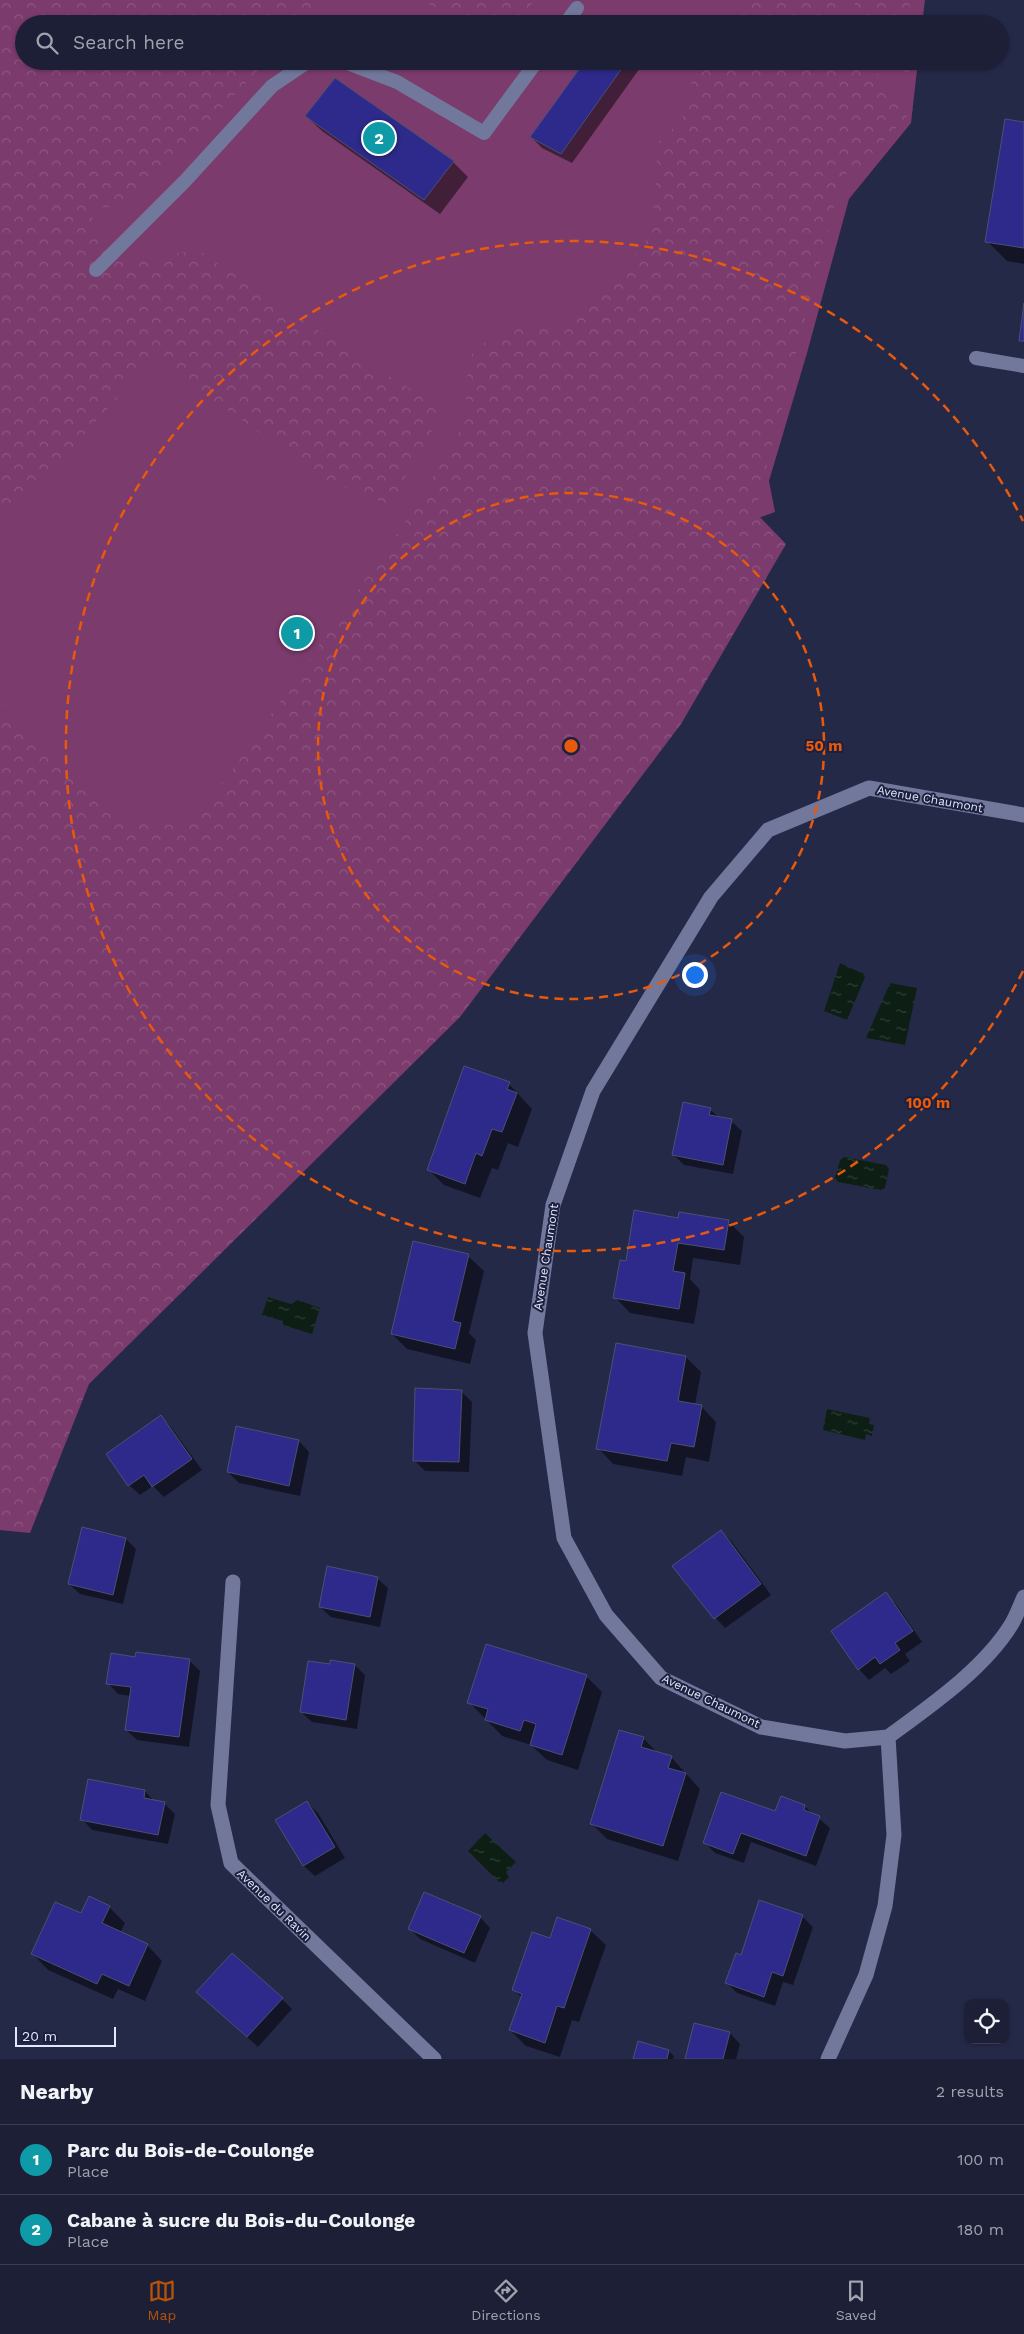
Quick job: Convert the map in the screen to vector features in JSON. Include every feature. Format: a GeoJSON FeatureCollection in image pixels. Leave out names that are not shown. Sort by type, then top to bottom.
{"type":"FeatureCollection","features":[{"type":"Feature","properties":{"kind":"street","name":"Avenue Chaumont"},"geometry":{"type":"LineString","coordinates":[[888,1737],[845,1741],[761,1727],[661,1678],[606,1615],[564,1538],[535,1333],[553,1205],[593,1091],[711,897],[768,830],[869,788],[1024,815]]}},
{"type":"Feature","properties":{"kind":"street","name":"Avenue du Ravin"},"geometry":{"type":"LineString","coordinates":[[233,1582],[218,1806],[231,1863],[434,2059]]}},
{"type":"Feature","properties":{"kind":"street"},"geometry":{"type":"LineString","coordinates":[[828,2059],[866,1975],[885,1906],[894,1835],[888,1737],[944,1696],[979,1664],[1011,1625],[1024,1597]]}},
{"type":"Feature","properties":{"kind":"lane"},"geometry":{"type":"LineString","coordinates":[[572,15],[577,8]]}},
{"type":"Feature","properties":{"kind":"lane"},"geometry":{"type":"LineString","coordinates":[[96,270],[185,182],[272,86],[296,70]]}},
{"type":"Feature","properties":{"kind":"lane"},"geometry":{"type":"LineString","coordinates":[[366,70],[397,82],[484,133],[530,70]]}},
{"type":"Feature","properties":{"kind":"lane"},"geometry":{"type":"LineString","coordinates":[[976,358],[1024,366]]}},
{"type":"Feature","properties":{"kind":"green space"},"geometry":{"type":"Polygon","coordinates":[[[0,0],[925,0],[923,15],[15,15],[15,70],[917,70],[911,123],[849,199],[807,353],[769,481],[775,512],[683,546],[0,1216],[0,0]]]}},
{"type":"Feature","properties":{"kind":"green space"},"geometry":{"type":"Polygon","coordinates":[[[0,0],[329,0],[313,15],[15,15],[15,70],[258,70],[129,205],[87,209],[120,261],[198,250],[361,359],[444,409],[390,505],[326,480],[155,358],[141,371],[37,488],[0,525],[0,0]]]}},
{"type":"Feature","properties":{"kind":"green space"},"geometry":{"type":"Polygon","coordinates":[[[421,0],[536,0],[520,15],[452,15],[421,0]]]}},
{"type":"Feature","properties":{"kind":"green space"},"geometry":{"type":"Polygon","coordinates":[[[747,0],[835,0],[836,15],[728,15],[747,0]]]}},
{"type":"Feature","properties":{"kind":"green space"},"geometry":{"type":"Polygon","coordinates":[[[854,0],[909,0],[910,15],[857,15],[854,0]]]}},
{"type":"Feature","properties":{"kind":"green space"},"geometry":{"type":"Polygon","coordinates":[[[695,70],[874,70],[913,110],[861,165],[842,176],[755,512],[786,544],[681,724],[460,1017],[89,1384],[30,1533],[0,1530],[0,702],[126,823],[179,825],[226,779],[413,511],[469,415],[464,390],[473,350],[513,323],[563,323],[610,284],[652,234],[658,142],[682,120],[695,70]]]}},
{"type":"Feature","properties":{"kind":"green space"},"geometry":{"type":"Polygon","coordinates":[[[890,70],[916,70],[917,73],[890,70]]]}},
{"type":"Feature","properties":{"kind":"water"},"geometry":{"type":"Polygon","coordinates":[[[840,963],[866,975],[847,1020],[824,1011],[840,963]]]}},
{"type":"Feature","properties":{"kind":"water"},"geometry":{"type":"Polygon","coordinates":[[[890,983],[917,988],[905,1045],[866,1038],[890,983]]]}},
{"type":"Feature","properties":{"kind":"water"},"geometry":{"type":"Polygon","coordinates":[[[844,1157],[886,1165],[889,1169],[885,1188],[881,1190],[838,1182],[835,1178],[840,1160],[844,1157]]]}},
{"type":"Feature","properties":{"kind":"water"},"geometry":{"type":"Polygon","coordinates":[[[268,1297],[291,1304],[298,1300],[320,1308],[312,1334],[283,1325],[283,1321],[262,1315],[268,1297]]]}},
{"type":"Feature","properties":{"kind":"water"},"geometry":{"type":"Polygon","coordinates":[[[827,1409],[870,1418],[869,1424],[874,1425],[872,1436],[866,1434],[865,1440],[823,1430],[827,1409]]]}},
{"type":"Feature","properties":{"kind":"water"},"geometry":{"type":"Polygon","coordinates":[[[485,1833],[516,1862],[506,1872],[509,1877],[503,1883],[499,1882],[468,1851],[485,1833]]]}},
{"type":"Feature","properties":{"kind":"building"},"geometry":{"type":"Polygon","coordinates":[[[578,70],[621,70],[561,154],[530,137],[578,70]]]}},
{"type":"Feature","properties":{"kind":"building"},"geometry":{"type":"Polygon","coordinates":[[[335,78],[454,161],[424,200],[305,116],[335,78]]]}},
{"type":"Feature","properties":{"kind":"building"},"geometry":{"type":"Polygon","coordinates":[[[1005,119],[1024,122],[1024,248],[985,242],[1005,119]]]}},
{"type":"Feature","properties":{"kind":"building"},"geometry":{"type":"Polygon","coordinates":[[[1024,303],[1024,341],[1019,341],[1024,303]]]}},
{"type":"Feature","properties":{"kind":"building"},"geometry":{"type":"Polygon","coordinates":[[[464,1066],[510,1082],[507,1089],[517,1093],[502,1132],[492,1129],[482,1156],[476,1153],[465,1184],[427,1170],[464,1066]]]}},
{"type":"Feature","properties":{"kind":"building"},"geometry":{"type":"Polygon","coordinates":[[[683,1102],[711,1108],[709,1115],[732,1119],[723,1165],[672,1155],[683,1102]]]}},
{"type":"Feature","properties":{"kind":"building"},"geometry":{"type":"Polygon","coordinates":[[[634,1210],[678,1218],[679,1212],[729,1220],[724,1250],[678,1243],[673,1271],[685,1273],[679,1309],[613,1298],[620,1260],[626,1261],[634,1210]]]}},
{"type":"Feature","properties":{"kind":"building"},"geometry":{"type":"Polygon","coordinates":[[[413,1241],[469,1254],[453,1321],[461,1323],[455,1349],[391,1334],[413,1241]]]}},
{"type":"Feature","properties":{"kind":"building"},"geometry":{"type":"Polygon","coordinates":[[[616,1343],[686,1356],[678,1401],[702,1405],[694,1447],[671,1443],[667,1461],[596,1449],[616,1343]]]}},
{"type":"Feature","properties":{"kind":"building"},"geometry":{"type":"Polygon","coordinates":[[[415,1388],[462,1390],[459,1462],[413,1461],[415,1388]]]}},
{"type":"Feature","properties":{"kind":"building"},"geometry":{"type":"Polygon","coordinates":[[[161,1415],[192,1459],[152,1487],[144,1475],[128,1486],[106,1454],[161,1415]]]}},
{"type":"Feature","properties":{"kind":"building"},"geometry":{"type":"Polygon","coordinates":[[[236,1426],[299,1440],[289,1486],[227,1472],[236,1426]]]}},
{"type":"Feature","properties":{"kind":"building"},"geometry":{"type":"Polygon","coordinates":[[[82,1527],[126,1538],[113,1595],[68,1584],[82,1527]]]}},
{"type":"Feature","properties":{"kind":"building"},"geometry":{"type":"Polygon","coordinates":[[[721,1530],[761,1584],[714,1619],[672,1566],[721,1530]]]}},
{"type":"Feature","properties":{"kind":"building"},"geometry":{"type":"Polygon","coordinates":[[[327,1566],[378,1577],[370,1617],[319,1607],[327,1566]]]}},
{"type":"Feature","properties":{"kind":"building"},"geometry":{"type":"Polygon","coordinates":[[[886,1592],[913,1631],[895,1643],[900,1650],[880,1664],[875,1657],[858,1670],[831,1631],[886,1592]]]}},
{"type":"Feature","properties":{"kind":"building"},"geometry":{"type":"Polygon","coordinates":[[[486,1644],[587,1675],[562,1755],[530,1745],[536,1724],[524,1720],[520,1731],[485,1720],[488,1709],[467,1703],[486,1644]]]}},
{"type":"Feature","properties":{"kind":"building"},"geometry":{"type":"Polygon","coordinates":[[[136,1652],[190,1659],[179,1737],[125,1730],[131,1687],[106,1684],[111,1653],[135,1657],[136,1652]]]}},
{"type":"Feature","properties":{"kind":"building"},"geometry":{"type":"Polygon","coordinates":[[[330,1660],[355,1664],[346,1720],[300,1712],[308,1661],[330,1664],[330,1660]]]}},
{"type":"Feature","properties":{"kind":"building"},"geometry":{"type":"Polygon","coordinates":[[[619,1730],[644,1737],[641,1747],[672,1756],[668,1768],[686,1773],[663,1846],[590,1824],[619,1730]]]}},
{"type":"Feature","properties":{"kind":"building"},"geometry":{"type":"Polygon","coordinates":[[[88,1779],[145,1790],[144,1798],[165,1802],[158,1835],[80,1820],[88,1779]]]}},
{"type":"Feature","properties":{"kind":"building"},"geometry":{"type":"Polygon","coordinates":[[[721,1792],[775,1811],[781,1796],[805,1805],[804,1810],[820,1816],[806,1856],[741,1833],[733,1854],[703,1843],[721,1792]]]}},
{"type":"Feature","properties":{"kind":"building"},"geometry":{"type":"Polygon","coordinates":[[[307,1801],[335,1847],[303,1866],[275,1820],[307,1801]]]}},
{"type":"Feature","properties":{"kind":"building"},"geometry":{"type":"Polygon","coordinates":[[[424,1892],[481,1916],[464,1953],[408,1929],[424,1892]]]}},
{"type":"Feature","properties":{"kind":"building"},"geometry":{"type":"Polygon","coordinates":[[[89,1896],[110,1906],[102,1923],[148,1944],[129,1986],[102,1974],[97,1984],[31,1954],[55,1902],[81,1913],[89,1896]]]}},
{"type":"Feature","properties":{"kind":"building"},"geometry":{"type":"Polygon","coordinates":[[[759,1900],[803,1915],[783,1976],[772,1972],[764,1997],[725,1983],[736,1953],[741,1955],[759,1900]]]}},
{"type":"Feature","properties":{"kind":"building"},"geometry":{"type":"Polygon","coordinates":[[[557,1917],[591,1929],[564,2008],[557,2006],[545,2043],[509,2030],[522,1994],[512,1990],[532,1932],[550,1938],[557,1917]]]}},
{"type":"Feature","properties":{"kind":"building"},"geometry":{"type":"Polygon","coordinates":[[[232,1953],[283,1998],[247,2037],[196,1992],[232,1953]]]}},
{"type":"Feature","properties":{"kind":"building"},"geometry":{"type":"Polygon","coordinates":[[[694,2023],[730,2032],[723,2059],[685,2059],[694,2023]]]}},
{"type":"Feature","properties":{"kind":"building"},"geometry":{"type":"Polygon","coordinates":[[[638,2041],[669,2050],[667,2059],[633,2059],[638,2041]]]}},
{"type":"Feature","properties":{"kind":"place","name":"Cabane à sucre du Bois-du-Coulonge"},"geometry":{"type":"Point","coordinates":[379,138]}},
{"type":"Feature","properties":{"kind":"place","name":"Parc du Bois-de-Coulonge"},"geometry":{"type":"Point","coordinates":[297,633]}}]}
